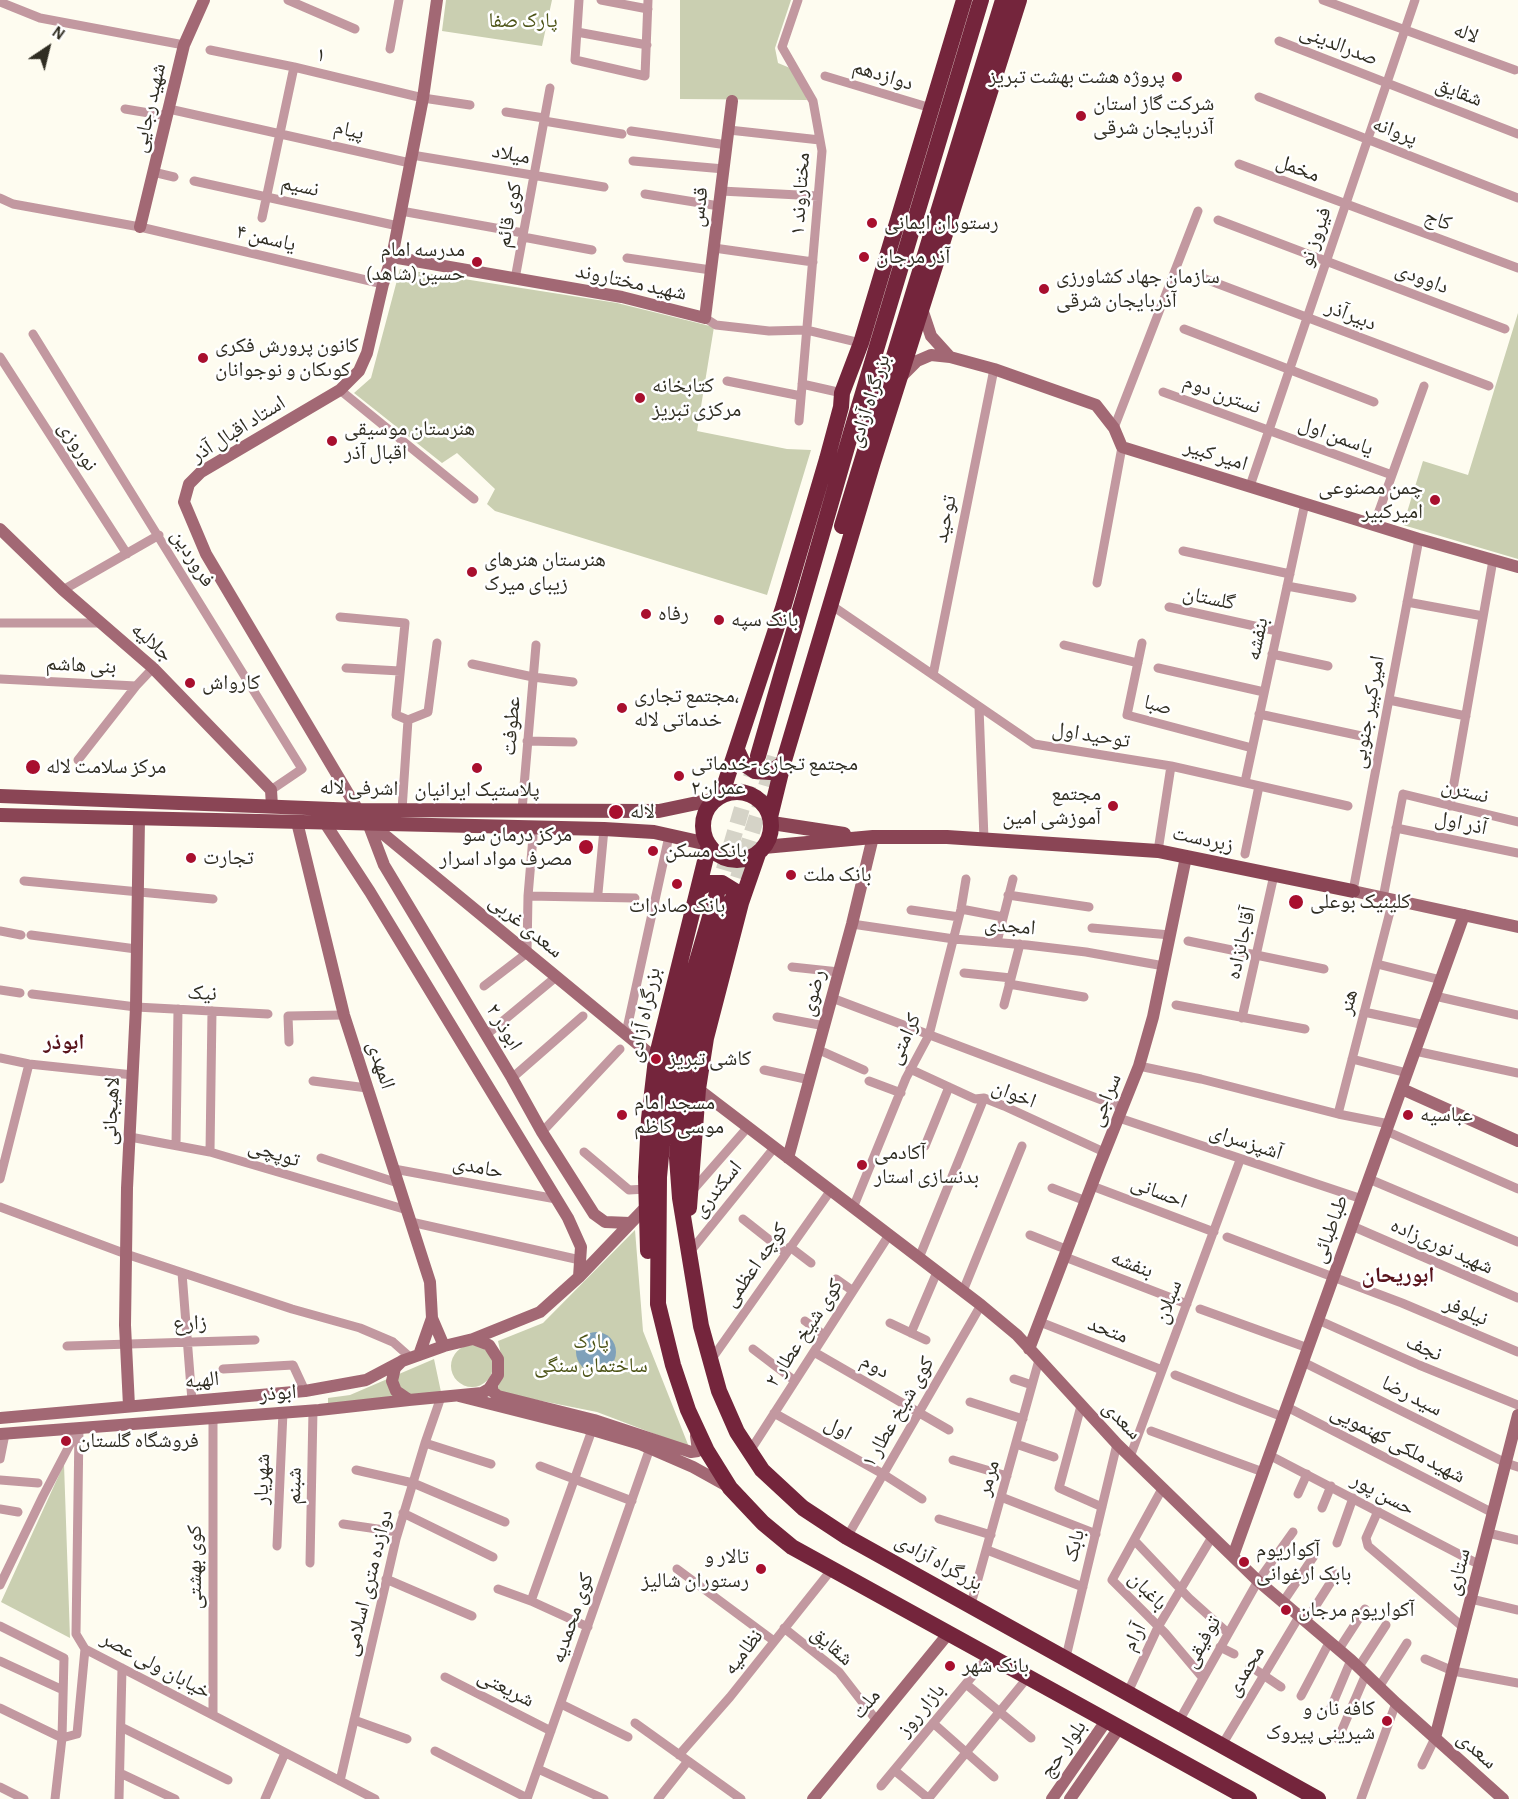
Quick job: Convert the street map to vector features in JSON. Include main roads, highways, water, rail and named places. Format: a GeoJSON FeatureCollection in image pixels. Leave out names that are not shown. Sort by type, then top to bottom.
{"type":"FeatureCollection","features":[{"type":"Feature","properties":{"kind":"highway","name":"بزرگراه آزادی"},"geometry":{"type":"LineString","coordinates":[[718,797],[737,750],[780,617],[842,400],[964,0]]}},
{"type":"Feature","properties":{"kind":"highway","name":"بزرگراه آزادی"},"geometry":{"type":"LineString","coordinates":[[771,820],[772,759],[851,433],[981,0]]}},
{"type":"Feature","properties":{"kind":"highway","name":"بزرگراه آزادی"},"geometry":{"type":"LineString","coordinates":[[772,759],[867,440],[1003,0]]}},
{"type":"Feature","properties":{"kind":"highway","name":"بزرگراه آزادی"},"geometry":{"type":"LineString","coordinates":[[772,759],[831,605],[873,462],[1019,0]]}},
{"type":"Feature","properties":{"kind":"highway"},"geometry":{"type":"LineString","coordinates":[[827,459],[851,433],[842,400]]}},
{"type":"Feature","properties":{"kind":"highway"},"geometry":{"type":"LineString","coordinates":[[873,462],[867,440],[887,418]]}},
{"type":"Feature","properties":{"kind":"highway"},"geometry":{"type":"LineString","coordinates":[[737,750],[743,763],[755,771],[770,772],[772,759]]}},
{"type":"Feature","properties":{"kind":"highway"},"geometry":{"type":"LineString","coordinates":[[739,791],[759,799],[766,807],[771,820],[769,839],[761,850],[748,859],[726,858],[716,853],[704,835],[705,814],[718,797],[739,791]]}},
{"type":"Feature","properties":{"kind":"highway","name":"بزرگراه آزادی"},"geometry":{"type":"LineString","coordinates":[[708,844],[657,1059],[648,1119],[646,1189],[649,1262],[673,1365],[696,1429],[730,1488],[763,1523],[792,1547],[1249,1799]]}},
{"type":"Feature","properties":{"kind":"highway","name":"بزرگراه آزادی"},"geometry":{"type":"LineString","coordinates":[[658,1304],[659,1177],[669,1071],[680,1020],[730,899],[761,850]]}},
{"type":"Feature","properties":{"kind":"highway"},"geometry":{"type":"LineString","coordinates":[[696,889],[709,883],[722,883],[735,891],[730,899]]}},
{"type":"Feature","properties":{"kind":"highway","name":"بزرگراه آزادی"},"geometry":{"type":"LineString","coordinates":[[688,1251],[698,1089],[730,899]]}},
{"type":"Feature","properties":{"kind":"highway","name":"بزرگراه آزادی"},"geometry":{"type":"LineString","coordinates":[[730,899],[694,1023],[685,1065],[677,1158],[680,1198],[701,1326],[719,1391],[737,1432],[762,1470],[802,1508],[847,1537],[1317,1798]]}},
{"type":"Feature","properties":{"kind":"main road","name":"شهید رجایی"},"geometry":{"type":"LineString","coordinates":[[140,227],[184,45],[204,0]]}},
{"type":"Feature","properties":{"kind":"main road","name":"استاد اقبال آذر"},"geometry":{"type":"LineString","coordinates":[[358,810],[206,554],[184,502],[189,484],[201,472],[340,390],[359,371],[367,353],[383,284],[392,257],[423,98],[437,0]]}},
{"type":"Feature","properties":{"kind":"main road","name":"قدس"},"geometry":{"type":"LineString","coordinates":[[705,318],[732,101]]}},
{"type":"Feature","properties":{"kind":"main road","name":"شهید مختاروند"},"geometry":{"type":"LineString","coordinates":[[392,257],[622,297],[705,318]]}},
{"type":"Feature","properties":{"kind":"main road"},"geometry":{"type":"LineString","coordinates":[[922,309],[931,336],[950,357]]}},
{"type":"Feature","properties":{"kind":"main road"},"geometry":{"type":"LineString","coordinates":[[900,380],[917,360],[932,355],[950,357]]}},
{"type":"Feature","properties":{"kind":"main road","name":"امیر کبیر"},"geometry":{"type":"LineString","coordinates":[[950,357],[994,369],[1096,405],[1114,428],[1122,447],[1419,539],[1518,567]]}},
{"type":"Feature","properties":{"kind":"main road","name":"جلالیه"},"geometry":{"type":"LineString","coordinates":[[3,533],[63,590],[153,668],[271,790],[272,806]]}},
{"type":"Feature","properties":{"kind":"main road","name":"اشرفی لاله"},"geometry":{"type":"LineString","coordinates":[[0,796],[358,810],[659,811],[718,797]]}},
{"type":"Feature","properties":{"kind":"main road","name":"اشرفی لاله"},"geometry":{"type":"LineString","coordinates":[[0,815],[604,829],[654,832],[708,844]]}},
{"type":"Feature","properties":{"kind":"main road","name":"لاهیجانی"},"geometry":{"type":"LineString","coordinates":[[129,1406],[126,1254],[136,1007],[139,819]]}},
{"type":"Feature","properties":{"kind":"main road","name":"زبردست"},"geometry":{"type":"LineString","coordinates":[[771,820],[873,837]]}},
{"type":"Feature","properties":{"kind":"main road","name":"المهدی"},"geometry":{"type":"LineString","coordinates":[[297,822],[344,1015],[430,1282],[432,1318],[444,1346]]}},
{"type":"Feature","properties":{"kind":"main road"},"geometry":{"type":"LineString","coordinates":[[325,823],[370,892],[568,1218],[581,1247],[579,1277]]}},
{"type":"Feature","properties":{"kind":"main road","name":"سعدی غربی"},"geometry":{"type":"LineString","coordinates":[[369,823],[657,1059]]}},
{"type":"Feature","properties":{"kind":"main road","name":"ابوذر ۲"},"geometry":{"type":"LineString","coordinates":[[369,823],[384,866],[542,1132],[594,1214],[605,1222],[630,1223]]}},
{"type":"Feature","properties":{"kind":"main road","name":"زبردست"},"geometry":{"type":"LineString","coordinates":[[761,850],[873,837],[984,839],[1158,851],[1518,926]]}},
{"type":"Feature","properties":{"kind":"main road","name":"رضوی"},"geometry":{"type":"LineString","coordinates":[[788,1158],[819,1050],[873,837]]}},
{"type":"Feature","properties":{"kind":"main road","name":"سراجی"},"geometry":{"type":"LineString","coordinates":[[1029,1349],[1139,1066],[1153,1017],[1186,857]]}},
{"type":"Feature","properties":{"kind":"main road","name":"طباطبائی"},"geometry":{"type":"LineString","coordinates":[[1233,1556],[1464,915]]}},
{"type":"Feature","properties":{"kind":"main road","name":"سعدی"},"geometry":{"type":"LineString","coordinates":[[698,1089],[963,1291],[1017,1335],[1117,1444],[1258,1581],[1334,1645],[1503,1799]]}},
{"type":"Feature","properties":{"kind":"main road"},"geometry":{"type":"LineString","coordinates":[[1402,1089],[1518,1141]]}},
{"type":"Feature","properties":{"kind":"main road"},"geometry":{"type":"LineString","coordinates":[[473,1340],[540,1312],[579,1277],[646,1207]]}},
{"type":"Feature","properties":{"kind":"main road","name":"المهدی"},"geometry":{"type":"LineString","coordinates":[[409,1400],[396,1390],[392,1381],[395,1368],[411,1358],[432,1318]]}},
{"type":"Feature","properties":{"kind":"main road"},"geometry":{"type":"LineString","coordinates":[[459,1396],[482,1393],[492,1386],[498,1376],[498,1359],[489,1345],[473,1340]]}},
{"type":"Feature","properties":{"kind":"main road","name":"الهیه"},"geometry":{"type":"LineString","coordinates":[[0,1418],[305,1391],[366,1380],[411,1358],[444,1346],[473,1340]]}},
{"type":"Feature","properties":{"kind":"main road"},"geometry":{"type":"LineString","coordinates":[[492,1386],[492,1391],[498,1396],[594,1420],[652,1444],[730,1488]]}},
{"type":"Feature","properties":{"kind":"main road"},"geometry":{"type":"LineString","coordinates":[[459,1396],[592,1430],[691,1452],[698,1451],[696,1429]]}},
{"type":"Feature","properties":{"kind":"main road","name":"ابوذر"},"geometry":{"type":"LineString","coordinates":[[3,1434],[313,1410],[459,1396]]}},
{"type":"Feature","properties":{"kind":"main road","name":"ستاری"},"geometry":{"type":"LineString","coordinates":[[1435,1738],[1493,1513],[1512,1465],[1518,1415]]}},
{"type":"Feature","properties":{"kind":"main road","name":"ملت"},"geometry":{"type":"LineString","coordinates":[[813,1799],[948,1634]]}},
{"type":"Feature","properties":{"kind":"main road","name":"بلوار حج"},"geometry":{"type":"LineString","coordinates":[[1052,1799],[1094,1738],[1113,1724]]}},
{"type":"Feature","properties":{"kind":"main road","name":"بلوار حج"},"geometry":{"type":"LineString","coordinates":[[1070,1799],[1107,1745],[1113,1724]]}},
{"type":"Feature","properties":{"kind":"main road"},"geometry":{"type":"LineString","coordinates":[[1094,1738],[1107,1745]]}},
{"type":"Feature","properties":{"kind":"water"},"geometry":{"type":"Polygon","coordinates":[[[596,1332],[610,1338],[616,1352],[610,1366],[596,1372],[582,1366],[576,1352],[582,1338],[596,1332]]]}},
{"type":"Feature","properties":{"kind":"tunnel"},"geometry":{"type":"LineString","coordinates":[[717,893],[757,757]]}},
{"type":"Feature","properties":{"kind":"tunnel"},"geometry":{"type":"LineString","coordinates":[[731,901],[775,757]]}},
{"type":"Feature","properties":{"kind":"place","name":"پروژه هشت بهشت تبریز"},"geometry":{"type":"Point","coordinates":[1177,77]}},
{"type":"Feature","properties":{"kind":"place","name":"شرکت گاز استان آذربایجان شرقی"},"geometry":{"type":"Point","coordinates":[1081,116]}},
{"type":"Feature","properties":{"kind":"place","name":"رستوران ایمانی"},"geometry":{"type":"Point","coordinates":[872,223]}},
{"type":"Feature","properties":{"kind":"place","name":"آذر مرجان"},"geometry":{"type":"Point","coordinates":[864,257]}},
{"type":"Feature","properties":{"kind":"place","name":"مدرسه امام حسین(شاهد)"},"geometry":{"type":"Point","coordinates":[477,262]}},
{"type":"Feature","properties":{"kind":"place","name":"سازمان جهاد کشاورزی آذربایجان شرقی"},"geometry":{"type":"Point","coordinates":[1044,289]}},
{"type":"Feature","properties":{"kind":"place","name":"کانون پرورش فکرى کوىکان و نوجوانان"},"geometry":{"type":"Point","coordinates":[203,358]}},
{"type":"Feature","properties":{"kind":"place","name":"کتابخانه مرکزى تبریز"},"geometry":{"type":"Point","coordinates":[640,398]}},
{"type":"Feature","properties":{"kind":"place","name":"هنرستان موسیقی اقبال آذر"},"geometry":{"type":"Point","coordinates":[332,441]}},
{"type":"Feature","properties":{"kind":"place","name":"چمن مصنوعی امیرکبیر"},"geometry":{"type":"Point","coordinates":[1435,500]}},
{"type":"Feature","properties":{"kind":"place","name":"هنرستان هنرهای زیبای میرک"},"geometry":{"type":"Point","coordinates":[472,572]}},
{"type":"Feature","properties":{"kind":"place","name":"رفاه"},"geometry":{"type":"Point","coordinates":[646,614]}},
{"type":"Feature","properties":{"kind":"place","name":"بانک سپه"},"geometry":{"type":"Point","coordinates":[719,620]}},
{"type":"Feature","properties":{"kind":"place","name":"کارواش"},"geometry":{"type":"Point","coordinates":[190,683]}},
{"type":"Feature","properties":{"kind":"place","name":"مجتمع تجاری، خدماتی لاله"},"geometry":{"type":"Point","coordinates":[622,708]}},
{"type":"Feature","properties":{"kind":"place","name":"مرکز سلامت لاله"},"geometry":{"type":"Point","coordinates":[33,767]}},
{"type":"Feature","properties":{"kind":"place","name":"پلاستیک ایرانیان"},"geometry":{"type":"Point","coordinates":[477,768]}},
{"type":"Feature","properties":{"kind":"place","name":"مجتمع تجاری-خدماتی عمران۲"},"geometry":{"type":"Point","coordinates":[679,776]}},
{"type":"Feature","properties":{"kind":"place","name":"مجتمع آموزشی امین"},"geometry":{"type":"Point","coordinates":[1113,806]}},
{"type":"Feature","properties":{"kind":"place","name":"لاله"},"geometry":{"type":"Point","coordinates":[616,812]}},
{"type":"Feature","properties":{"kind":"place","name":"مرکز درمان سو مصرف مواد اسرار"},"geometry":{"type":"Point","coordinates":[586,847]}},
{"type":"Feature","properties":{"kind":"place","name":"بانک مسکن"},"geometry":{"type":"Point","coordinates":[653,851]}},
{"type":"Feature","properties":{"kind":"place","name":"تجارت"},"geometry":{"type":"Point","coordinates":[191,858]}},
{"type":"Feature","properties":{"kind":"place","name":"بانک ملت"},"geometry":{"type":"Point","coordinates":[791,875]}},
{"type":"Feature","properties":{"kind":"place","name":"بانک صادرات"},"geometry":{"type":"Point","coordinates":[677,884]}},
{"type":"Feature","properties":{"kind":"place","name":"کلینیک بوعلی"},"geometry":{"type":"Point","coordinates":[1296,902]}},
{"type":"Feature","properties":{"kind":"place","name":"کاشی تبریز"},"geometry":{"type":"Point","coordinates":[656,1059]}},
{"type":"Feature","properties":{"kind":"place","name":"مسجد امام موسی کاظم"},"geometry":{"type":"Point","coordinates":[622,1115]}},
{"type":"Feature","properties":{"kind":"place","name":"عباسیه"},"geometry":{"type":"Point","coordinates":[1408,1115]}},
{"type":"Feature","properties":{"kind":"place","name":"آکادمی بدنسازی استار"},"geometry":{"type":"Point","coordinates":[862,1165]}},
{"type":"Feature","properties":{"kind":"place","name":"فروشگاه گلستان"},"geometry":{"type":"Point","coordinates":[66,1441]}},
{"type":"Feature","properties":{"kind":"place","name":"آکواریوم بابک ارغوانی"},"geometry":{"type":"Point","coordinates":[1244,1562]}},
{"type":"Feature","properties":{"kind":"place","name":"تالار و رستوران شالیز"},"geometry":{"type":"Point","coordinates":[761,1569]}},
{"type":"Feature","properties":{"kind":"place","name":"آکواریوم مرجان"},"geometry":{"type":"Point","coordinates":[1286,1610]}},
{"type":"Feature","properties":{"kind":"place","name":"بانک شهر"},"geometry":{"type":"Point","coordinates":[950,1666]}},
{"type":"Feature","properties":{"kind":"place","name":"کافه نان و شیرینی پیروک"},"geometry":{"type":"Point","coordinates":[1387,1721]}},
{"type":"Feature","properties":{"kind":"district","name":"ابوذر"},"geometry":{"type":"Point","coordinates":[64,1042]}},
{"type":"Feature","properties":{"kind":"district","name":"ابوریحان"},"geometry":{"type":"Point","coordinates":[1398,1275]}},
{"type":"Feature","properties":{"kind":"park label","name":"پارک صفا"},"geometry":{"type":"Point","coordinates":[523,21]}},
{"type":"Feature","properties":{"kind":"park label","name":"پارک ساختمان سنگی"},"geometry":{"type":"Point","coordinates":[591,1354]}}]}
